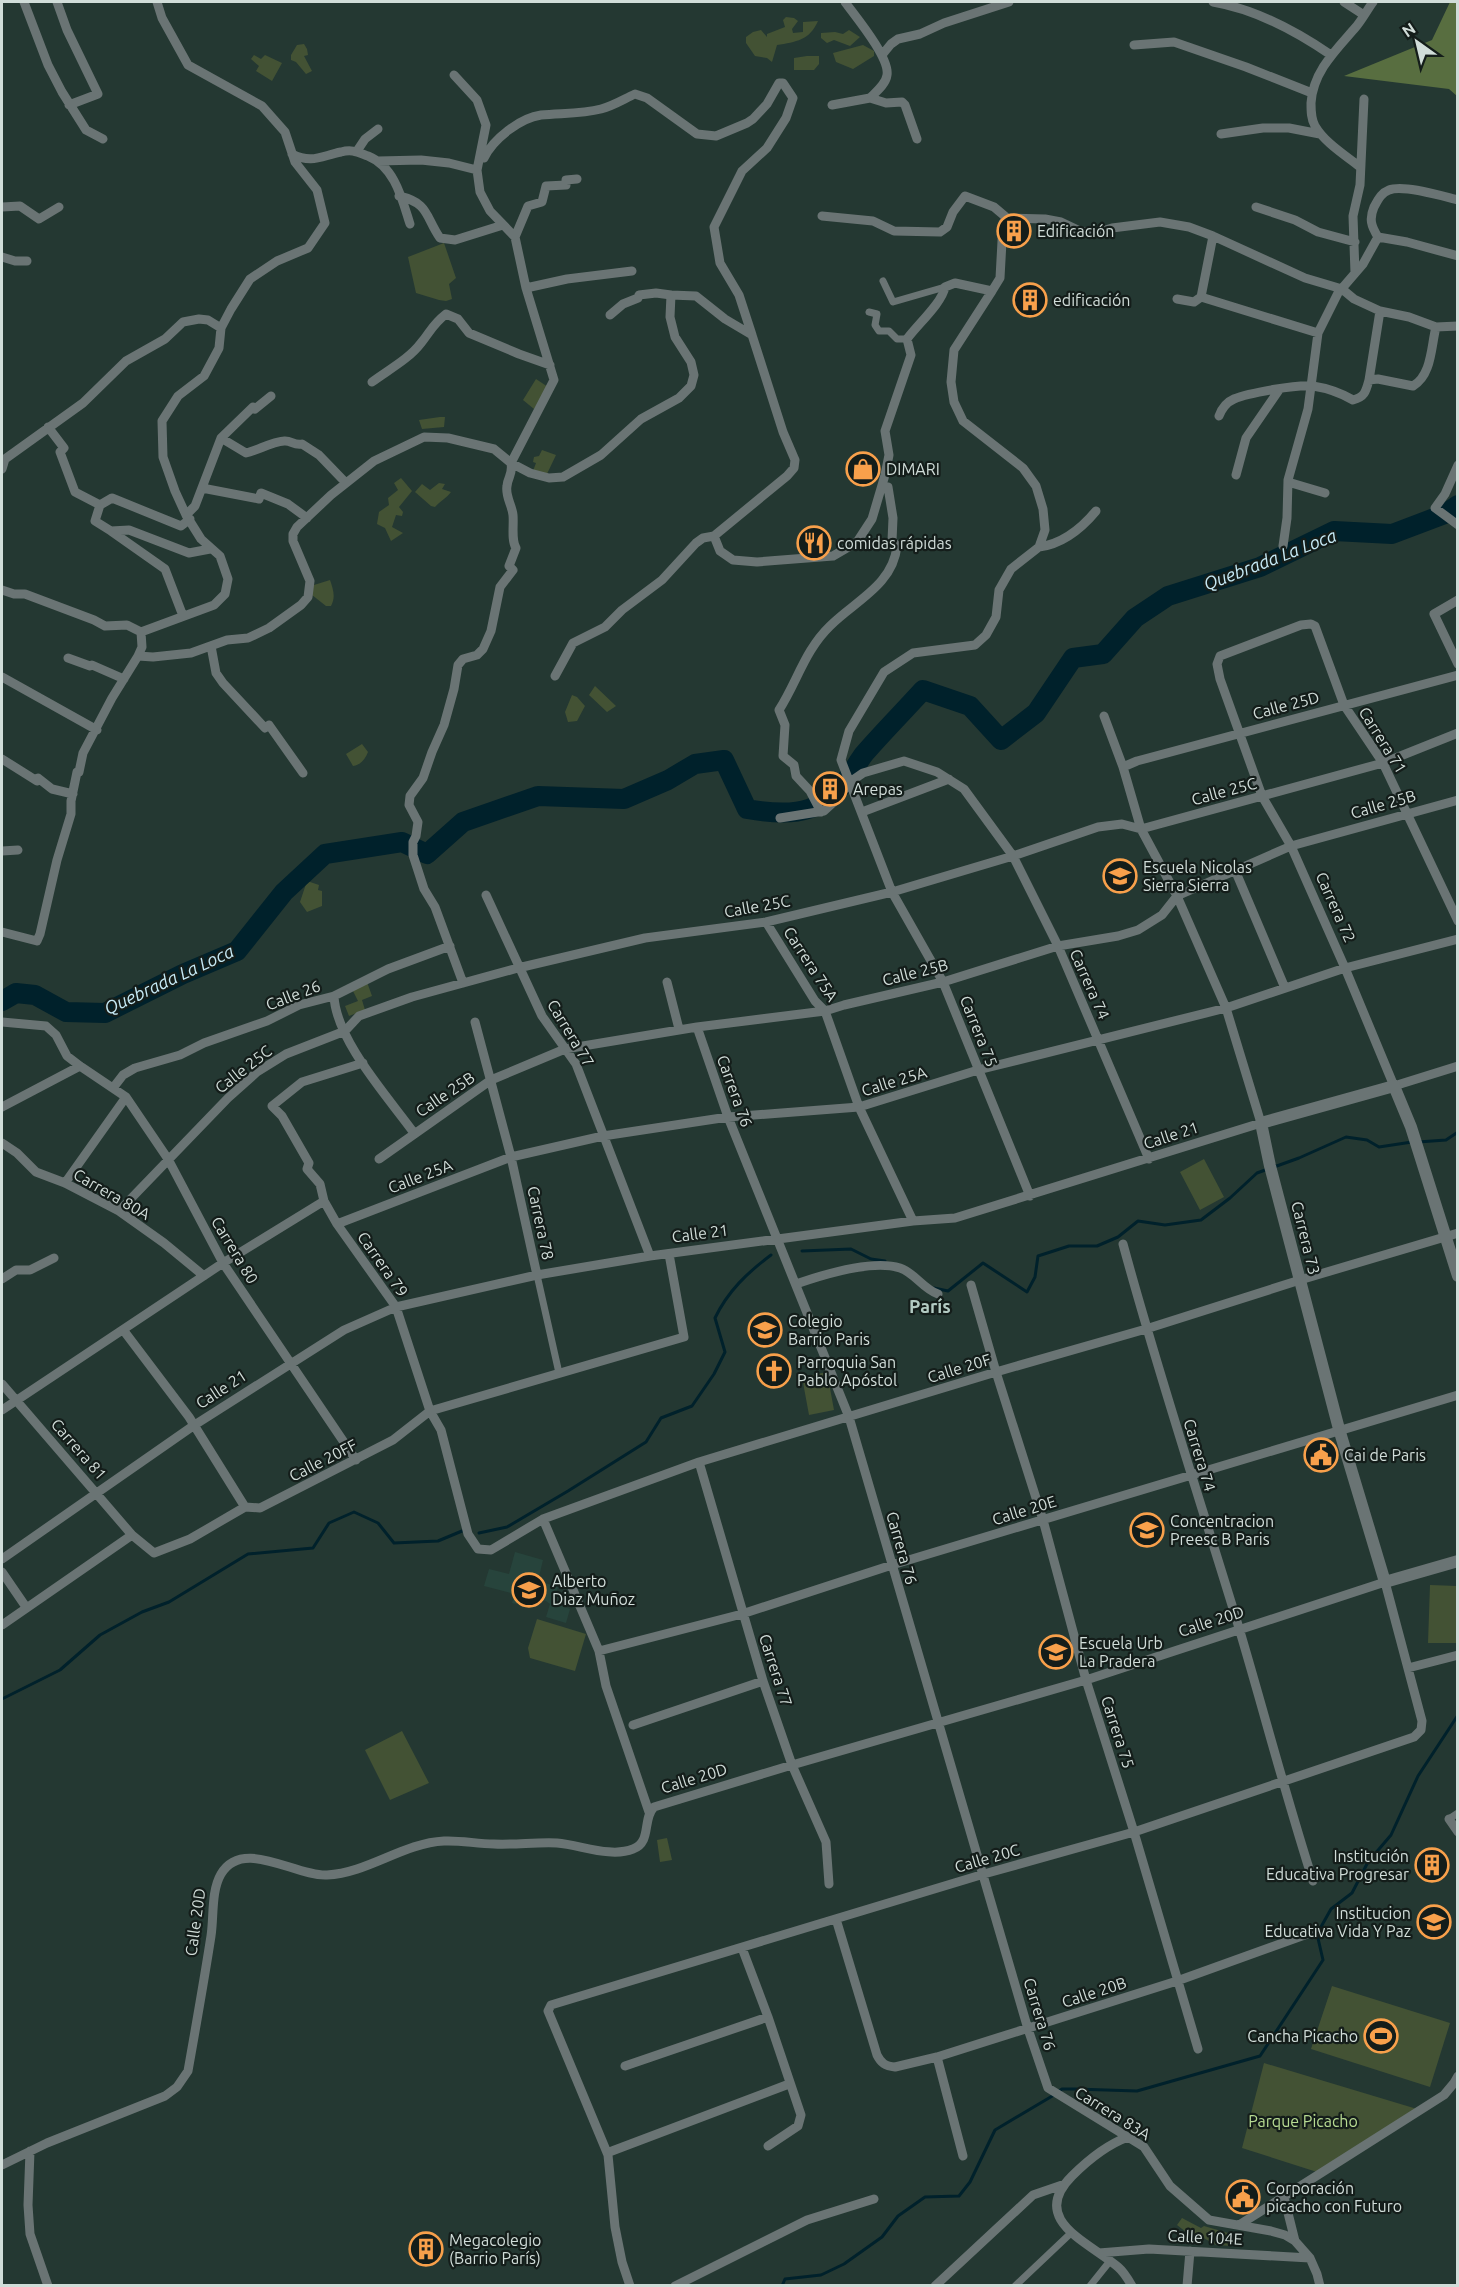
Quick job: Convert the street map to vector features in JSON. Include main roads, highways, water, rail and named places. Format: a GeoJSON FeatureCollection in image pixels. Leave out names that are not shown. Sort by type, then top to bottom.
{"type":"FeatureCollection","features":[{"type":"Feature","properties":{"kind":"waterway","name":"Quebrada La Loca"},"geometry":{"type":"LineString","coordinates":[[2,1001],[16,993],[35,995],[66,1012],[105,1013],[183,974],[237,951],[284,892],[325,854],[402,842],[427,854],[463,822],[538,796],[624,799],[668,780],[695,764],[724,760],[747,809],[785,813],[809,809],[820,804],[840,788],[864,754],[923,690],[970,706],[1001,740],[1036,713],[1073,658],[1103,654],[1135,618],[1168,596],[1260,567],[1334,531],[1392,534],[1445,514],[1458,505]]}},
{"type":"Feature","properties":{"kind":"waterway"},"geometry":{"type":"LineString","coordinates":[[1418,1142],[1446,1140],[1458,1132]]}},
{"type":"Feature","properties":{"kind":"waterway"},"geometry":{"type":"LineString","coordinates":[[1274,1167],[1346,1137],[1367,1140],[1379,1147],[1412,1142]]}},
{"type":"Feature","properties":{"kind":"waterway"},"geometry":{"type":"LineString","coordinates":[[934,1288],[948,1291],[983,1263],[1027,1292],[1035,1277],[1038,1256],[1069,1246],[1097,1246],[1118,1237],[1138,1221],[1165,1225],[1201,1220],[1257,1173],[1268,1169]]}},
{"type":"Feature","properties":{"kind":"waterway"},"geometry":{"type":"LineString","coordinates":[[802,1251],[851,1249],[871,1259],[885,1261]]}},
{"type":"Feature","properties":{"kind":"waterway"},"geometry":{"type":"LineString","coordinates":[[479,1533],[507,1527],[568,1491],[646,1442],[661,1418],[692,1406],[714,1374],[725,1352],[715,1318],[739,1283],[771,1255]]}},
{"type":"Feature","properties":{"kind":"waterway"},"geometry":{"type":"LineString","coordinates":[[2,1699],[60,1670],[100,1635],[142,1612],[169,1602],[248,1554],[313,1548],[329,1523],[354,1512],[378,1523],[394,1543],[438,1541],[462,1531]]}},
{"type":"Feature","properties":{"kind":"waterway"},"geometry":{"type":"LineString","coordinates":[[1059,2091],[1062,2089],[1137,2091],[1260,2056],[1323,1960],[1317,1934],[1331,1909],[1352,1893],[1368,1862],[1391,1835],[1418,1776],[1458,1715]]}},
{"type":"Feature","properties":{"kind":"waterway"},"geometry":{"type":"LineString","coordinates":[[782,2286],[785,2279],[821,2275],[844,2264],[882,2237],[898,2216],[925,2197],[959,2196],[970,2182],[995,2130],[1054,2095]]}},
{"type":"Feature","properties":{"kind":"place","name":"Edificación"},"geometry":{"type":"Point","coordinates":[1014,231]}},
{"type":"Feature","properties":{"kind":"place","name":"edificación"},"geometry":{"type":"Point","coordinates":[1030,300]}},
{"type":"Feature","properties":{"kind":"place","name":"DIMARI"},"geometry":{"type":"Point","coordinates":[863,469]}},
{"type":"Feature","properties":{"kind":"place","name":"comidas rápidas"},"geometry":{"type":"Point","coordinates":[814,543]}},
{"type":"Feature","properties":{"kind":"place","name":"Arepas"},"geometry":{"type":"Point","coordinates":[830,789]}},
{"type":"Feature","properties":{"kind":"place","name":"Escuela Nicolas Sierra Sierra"},"geometry":{"type":"Point","coordinates":[1120,876]}},
{"type":"Feature","properties":{"kind":"place","name":"Colegio Barrio Paris"},"geometry":{"type":"Point","coordinates":[765,1330]}},
{"type":"Feature","properties":{"kind":"place","name":"Parroquia San Pablo Apóstol"},"geometry":{"type":"Point","coordinates":[774,1371]}},
{"type":"Feature","properties":{"kind":"place","name":"Cai de Paris"},"geometry":{"type":"Point","coordinates":[1321,1455]}},
{"type":"Feature","properties":{"kind":"place","name":"Concentracion Preesc B Paris"},"geometry":{"type":"Point","coordinates":[1147,1530]}},
{"type":"Feature","properties":{"kind":"place","name":"Alberto Diaz Muñoz"},"geometry":{"type":"Point","coordinates":[529,1590]}},
{"type":"Feature","properties":{"kind":"place","name":"Escuela Urb La Pradera"},"geometry":{"type":"Point","coordinates":[1056,1652]}},
{"type":"Feature","properties":{"kind":"place","name":"Institución Educativa Progresar"},"geometry":{"type":"Point","coordinates":[1432,1865]}},
{"type":"Feature","properties":{"kind":"place","name":"Institucion Educativa Vida Y Paz"},"geometry":{"type":"Point","coordinates":[1434,1922]}},
{"type":"Feature","properties":{"kind":"place","name":"Cancha Picacho"},"geometry":{"type":"Point","coordinates":[1381,2036]}},
{"type":"Feature","properties":{"kind":"place","name":"Corporación picacho con Futuro"},"geometry":{"type":"Point","coordinates":[1243,2197]}},
{"type":"Feature","properties":{"kind":"place","name":"Megacolegio (Barrio París)"},"geometry":{"type":"Point","coordinates":[426,2249]}},
{"type":"Feature","properties":{"kind":"district","name":"París"},"geometry":{"type":"Point","coordinates":[930,1307]}},
{"type":"Feature","properties":{"kind":"park label","name":"Parque Picacho"},"geometry":{"type":"Point","coordinates":[1303,2121]}}]}
